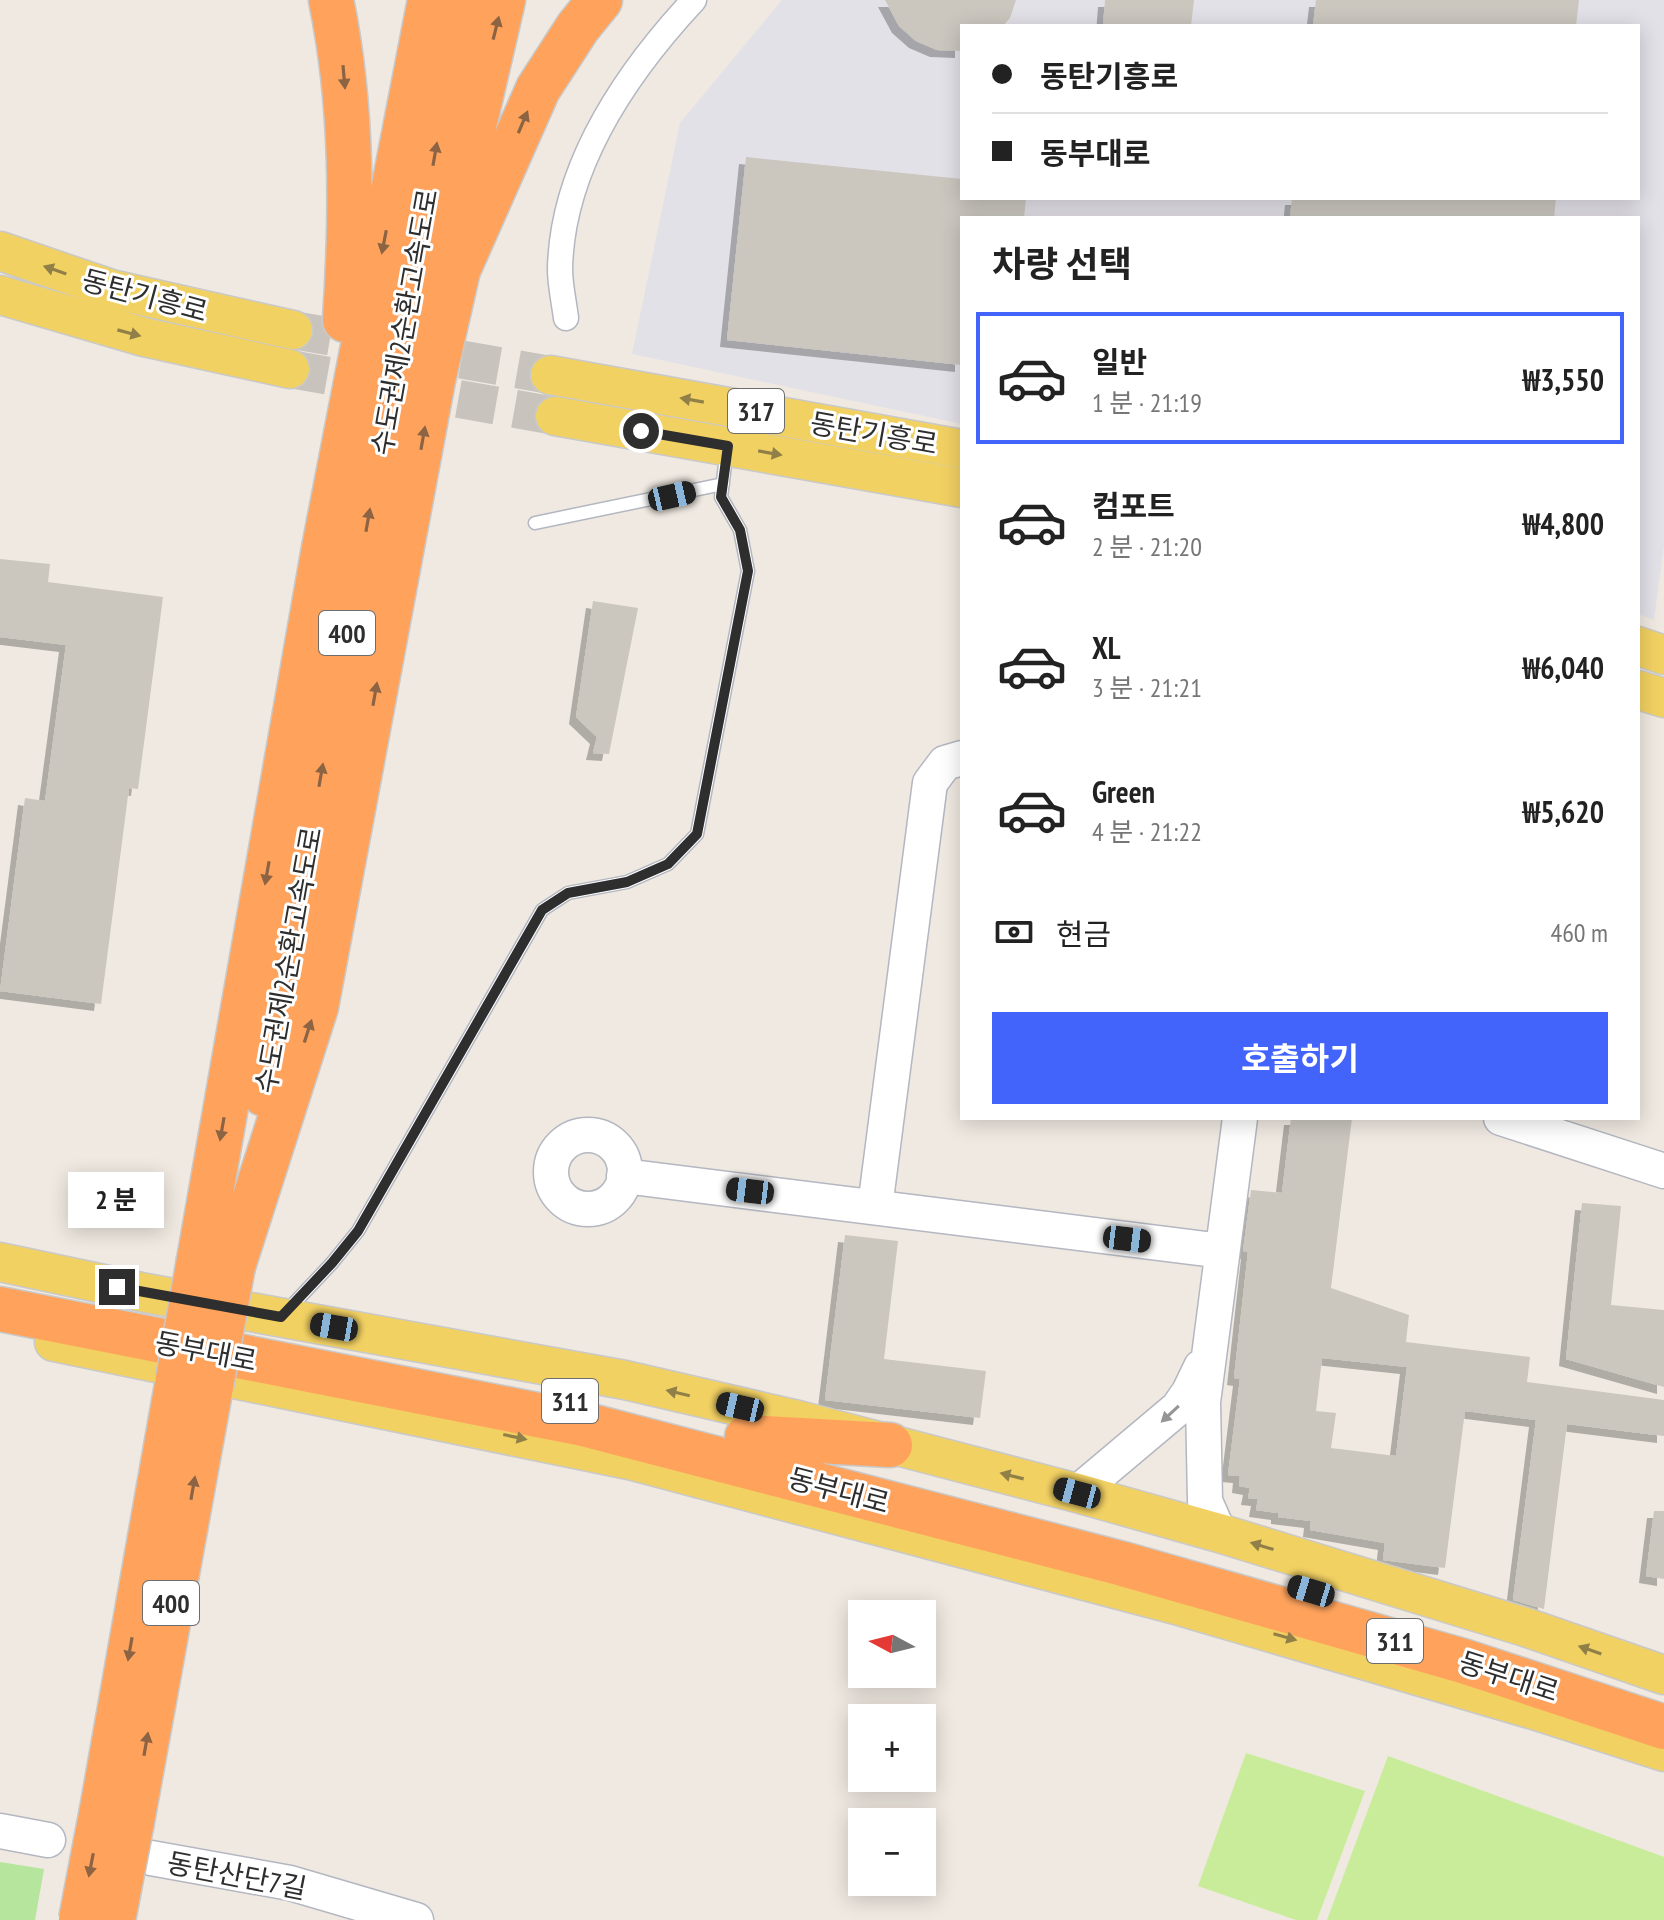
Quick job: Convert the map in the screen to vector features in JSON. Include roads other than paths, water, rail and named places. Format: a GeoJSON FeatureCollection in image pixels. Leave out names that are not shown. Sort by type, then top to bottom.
{"type":"FeatureCollection","features":[{"type":"Feature","properties":{"kind":"highway"},"geometry":{"type":"LineString","coordinates":[[324,548],[342,370],[351,164],[342,50],[331,0]]}},
{"type":"Feature","properties":{"kind":"highway","name":"수도권제2순환고속도로"},"geometry":{"type":"LineString","coordinates":[[216,1263],[324,548],[430,0]]}},
{"type":"Feature","properties":{"kind":"highway","name":"수도권제2순환고속도로"},"geometry":{"type":"LineString","coordinates":[[113,1920],[216,1263],[463,0]]}},
{"type":"Feature","properties":{"kind":"highway"},"geometry":{"type":"LineString","coordinates":[[433,380],[462,178],[503,0]]}},
{"type":"Feature","properties":{"kind":"highway"},"geometry":{"type":"LineString","coordinates":[[216,1263],[319,992],[433,380],[458,270],[538,89],[578,27],[600,0]]}},
{"type":"Feature","properties":{"kind":"highway","name":"동부대로"},"geometry":{"type":"LineString","coordinates":[[0,1286],[747,1437],[1134,1538],[1489,1643],[1664,1701]]}},
{"type":"Feature","properties":{"kind":"highway","name":"동부대로"},"geometry":{"type":"LineString","coordinates":[[0,1309],[583,1424],[1123,1564],[1463,1661],[1664,1727]]}},
{"type":"Feature","properties":{"kind":"highway"},"geometry":{"type":"LineString","coordinates":[[747,1437],[890,1445]]}},
{"type":"Feature","properties":{"kind":"highway"},"geometry":{"type":"LineString","coordinates":[[694,1453],[883,1522],[1064,1567],[1183,1607]]}},
{"type":"Feature","properties":{"kind":"highway","name":"수도권제2순환고속도로"},"geometry":{"type":"LineString","coordinates":[[81,1920],[128,1830]]}},
{"type":"Feature","properties":{"kind":"main road","name":"동탄기흥로"},"geometry":{"type":"LineString","coordinates":[[0,251],[111,289],[293,330]]}},
{"type":"Feature","properties":{"kind":"main road","name":"동탄기흥로"},"geometry":{"type":"LineString","coordinates":[[0,295],[144,337],[290,369]]}},
{"type":"Feature","properties":{"kind":"main road","name":"동탄기흥로"},"geometry":{"type":"LineString","coordinates":[[550,375],[960,449]]}},
{"type":"Feature","properties":{"kind":"main road","name":"동탄기흥로"},"geometry":{"type":"LineString","coordinates":[[555,416],[960,488]]}},
{"type":"Feature","properties":{"kind":"main road"},"geometry":{"type":"LineString","coordinates":[[1640,647],[1664,655]]}},
{"type":"Feature","properties":{"kind":"main road"},"geometry":{"type":"LineString","coordinates":[[1640,691],[1664,698]]}},
{"type":"Feature","properties":{"kind":"main road","name":"동부대로"},"geometry":{"type":"LineString","coordinates":[[0,1262],[625,1380],[798,1420],[1219,1533],[1525,1627],[1664,1675]]}},
{"type":"Feature","properties":{"kind":"main road","name":"동부대로"},"geometry":{"type":"LineString","coordinates":[[0,1331],[633,1461],[1183,1607],[1537,1711],[1664,1752]]}},
{"type":"Feature","properties":{"kind":"street"},"geometry":{"type":"LineString","coordinates":[[566,318],[560,271],[565,223],[585,156],[614,104],[659,38],[694,0]]}},
{"type":"Feature","properties":{"kind":"street"},"geometry":{"type":"LineString","coordinates":[[875,1207],[930,783],[945,763],[960,759]]}},
{"type":"Feature","properties":{"kind":"street"},"geometry":{"type":"LineString","coordinates":[[1219,1533],[1205,1501],[1203,1402],[1240,1120]]}},
{"type":"Feature","properties":{"kind":"street"},"geometry":{"type":"LineString","coordinates":[[1507,1120],[1664,1171]]}},
{"type":"Feature","properties":{"kind":"street"},"geometry":{"type":"LineString","coordinates":[[624,1176],[1222,1251]]}},
{"type":"Feature","properties":{"kind":"street"},"geometry":{"type":"LineString","coordinates":[[1077,1493],[1178,1408],[1210,1349]]}},
{"type":"Feature","properties":{"kind":"street","name":"동탄산단7길"},"geometry":{"type":"LineString","coordinates":[[128,1830],[416,1920]]}},
{"type":"Feature","properties":{"kind":"street"},"geometry":{"type":"LineString","coordinates":[[0,1831],[48,1840]]}},
{"type":"Feature","properties":{"kind":"lane"},"geometry":{"type":"LineString","coordinates":[[281,1317],[358,1231],[542,910],[568,893],[627,882],[668,864],[697,834],[748,571],[740,530],[721,497],[728,446]]}},
{"type":"Feature","properties":{"kind":"lane"},"geometry":{"type":"LineString","coordinates":[[535,523],[723,484]]}},
{"type":"Feature","properties":{"kind":"tunnel"},"geometry":{"type":"LineString","coordinates":[[293,330],[550,375]]}},
{"type":"Feature","properties":{"kind":"tunnel"},"geometry":{"type":"LineString","coordinates":[[290,369],[555,416]]}}]}
